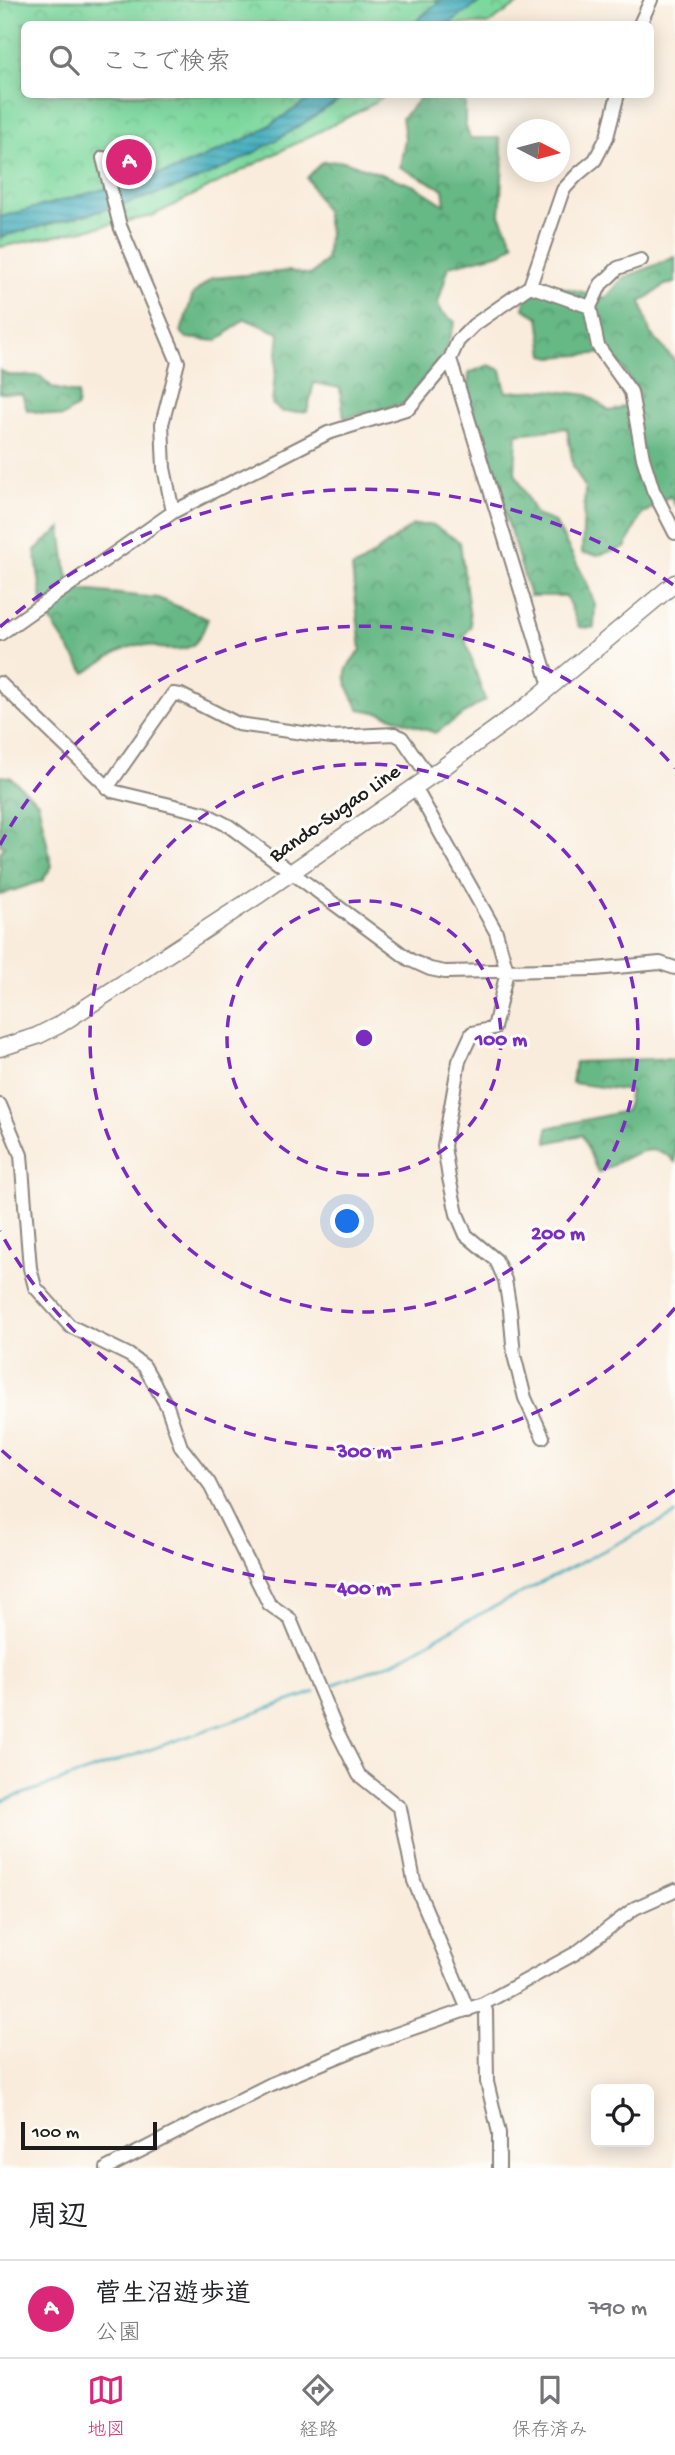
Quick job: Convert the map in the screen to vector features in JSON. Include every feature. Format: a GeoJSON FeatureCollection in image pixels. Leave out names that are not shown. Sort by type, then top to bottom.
{"type":"FeatureCollection","features":[{"type":"Feature","properties":{"kind":"main road","name":"Bando-Sugao Line"},"geometry":{"type":"LineString","coordinates":[[0,1048],[59,1025],[260,894],[527,706],[675,583]]}},
{"type":"Feature","properties":{"kind":"street"},"geometry":{"type":"LineString","coordinates":[[641,21],[650,0]]}},
{"type":"Feature","properties":{"kind":"street"},"geometry":{"type":"LineString","coordinates":[[0,634],[173,512],[328,433],[409,408],[450,359],[458,341],[474,325],[530,286],[563,190],[595,160],[607,137],[617,98]]}},
{"type":"Feature","properties":{"kind":"street"},"geometry":{"type":"LineString","coordinates":[[104,161],[120,226],[178,362],[162,424],[164,468],[173,512]]}},
{"type":"Feature","properties":{"kind":"street"},"geometry":{"type":"LineString","coordinates":[[641,260],[618,268],[608,277],[601,284],[590,307],[598,346],[631,392],[643,458],[653,490],[675,533]]}},
{"type":"Feature","properties":{"kind":"street"},"geometry":{"type":"LineString","coordinates":[[530,286],[590,307]]}},
{"type":"Feature","properties":{"kind":"street"},"geometry":{"type":"LineString","coordinates":[[450,359],[550,686]]}},
{"type":"Feature","properties":{"kind":"street"},"geometry":{"type":"LineString","coordinates":[[0,683],[107,788],[133,797],[204,813],[238,833],[410,960],[430,969],[445,972],[507,971],[660,963],[675,968]]}},
{"type":"Feature","properties":{"kind":"street"},"geometry":{"type":"LineString","coordinates":[[107,788],[173,695],[181,695],[237,724],[332,737],[395,734],[402,738],[429,777]]}},
{"type":"Feature","properties":{"kind":"street"},"geometry":{"type":"LineString","coordinates":[[414,786],[496,932],[507,971],[495,1028],[472,1033],[459,1061],[444,1146],[457,1214],[466,1235],[496,1260],[505,1280],[514,1355],[525,1398],[543,1437]]}},
{"type":"Feature","properties":{"kind":"street"},"geometry":{"type":"LineString","coordinates":[[0,1105],[21,1155],[30,1268],[35,1287],[70,1326],[129,1355],[144,1366],[167,1406],[181,1447],[209,1483],[269,1604],[290,1619],[337,1731],[359,1775],[400,1808],[414,1881],[467,2010]]}},
{"type":"Feature","properties":{"kind":"street"},"geometry":{"type":"LineString","coordinates":[[107,2168],[271,2084],[376,2041],[483,2004],[576,1953],[635,1908],[675,1890]]}},
{"type":"Feature","properties":{"kind":"street"},"geometry":{"type":"LineString","coordinates":[[483,2004],[486,2011],[487,2082],[499,2133],[499,2168]]}},
{"type":"Feature","properties":{"kind":"green space"},"geometry":{"type":"Polygon","coordinates":[[[0,0],[524,0],[492,21],[21,21],[21,98],[381,98],[152,216],[0,247],[0,0]]]}},
{"type":"Feature","properties":{"kind":"green space"},"geometry":{"type":"Polygon","coordinates":[[[420,98],[465,98],[465,124],[470,138],[499,138],[503,159],[500,215],[514,244],[501,253],[449,266],[438,303],[441,312],[455,322],[445,352],[403,404],[344,418],[340,388],[314,383],[307,412],[282,412],[272,404],[279,333],[245,319],[217,341],[187,338],[181,332],[193,294],[212,278],[289,271],[311,275],[326,260],[329,232],[325,211],[307,178],[322,162],[344,161],[415,186],[445,205],[443,189],[400,167],[405,138],[402,118],[420,98]]]}},
{"type":"Feature","properties":{"kind":"green space"},"geometry":{"type":"Polygon","coordinates":[[[675,257],[675,283],[665,285],[641,302],[650,333],[675,361],[675,506],[670,496],[641,515],[625,548],[598,555],[582,553],[585,488],[573,466],[567,428],[517,434],[515,473],[536,515],[555,522],[587,583],[595,605],[594,628],[579,627],[566,596],[530,596],[468,391],[469,373],[489,365],[501,370],[506,392],[547,390],[588,395],[609,411],[619,409],[641,397],[619,363],[609,353],[552,357],[544,355],[539,317],[524,309],[525,300],[546,283],[606,298],[623,278],[675,257]]]}},
{"type":"Feature","properties":{"kind":"green space"},"geometry":{"type":"Polygon","coordinates":[[[0,370],[8,375],[40,376],[53,388],[78,394],[77,407],[62,417],[27,410],[22,394],[0,393],[0,370]]]}},
{"type":"Feature","properties":{"kind":"green space"},"geometry":{"type":"Polygon","coordinates":[[[413,525],[433,525],[460,542],[471,626],[464,636],[485,700],[435,733],[381,713],[359,709],[346,678],[353,658],[361,650],[352,568],[413,525]]]}},
{"type":"Feature","properties":{"kind":"green space"},"geometry":{"type":"Polygon","coordinates":[[[61,528],[67,575],[82,590],[158,598],[208,619],[196,642],[179,650],[138,645],[117,653],[85,673],[44,615],[35,550],[61,528]]]}},
{"type":"Feature","properties":{"kind":"green space"},"geometry":{"type":"Polygon","coordinates":[[[0,776],[10,777],[38,802],[52,866],[42,881],[0,895],[0,852],[5,846],[0,845],[0,776]]]}},
{"type":"Feature","properties":{"kind":"green space"},"geometry":{"type":"Polygon","coordinates":[[[675,1058],[675,1162],[666,1154],[647,1150],[627,1157],[598,1173],[582,1135],[547,1143],[547,1128],[626,1111],[630,1091],[572,1083],[575,1062],[675,1058]]]}},
{"type":"Feature","properties":{"kind":"water"},"geometry":{"type":"Polygon","coordinates":[[[440,0],[483,0],[452,21],[416,21],[440,0]]]}},
{"type":"Feature","properties":{"kind":"water"},"geometry":{"type":"Polygon","coordinates":[[[311,98],[342,98],[293,130],[219,171],[126,204],[0,237],[0,217],[175,170],[256,134],[311,98]]]}},
{"type":"Feature","properties":{"kind":"waterway"},"geometry":{"type":"LineString","coordinates":[[324,1688],[396,1661],[459,1625],[675,1514]]}},
{"type":"Feature","properties":{"kind":"waterway"},"geometry":{"type":"LineString","coordinates":[[0,1802],[315,1692]]}},
{"type":"Feature","properties":{"kind":"place","name":"菅生沼遊歩道"},"geometry":{"type":"Point","coordinates":[129,162]}}]}
